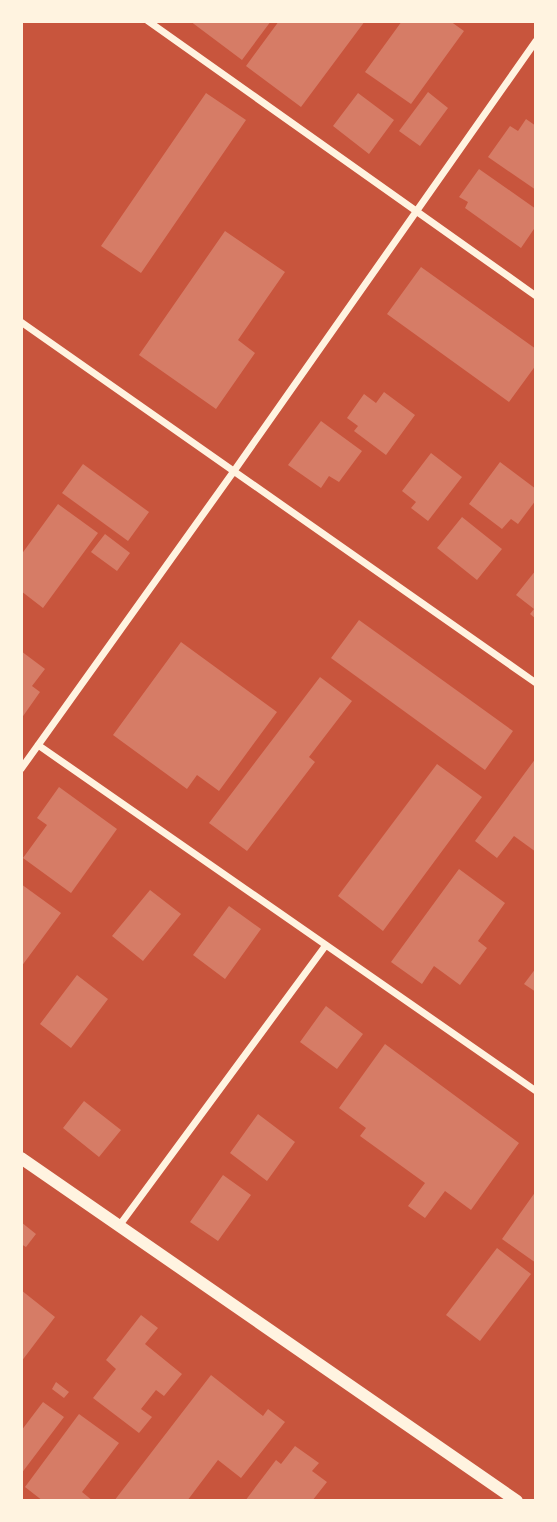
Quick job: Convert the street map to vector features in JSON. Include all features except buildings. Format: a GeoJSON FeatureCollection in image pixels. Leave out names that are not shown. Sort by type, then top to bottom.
{"type":"FeatureCollection","features":[{"type":"Feature","properties":{"kind":"street"},"geometry":{"type":"LineString","coordinates":[[148,21],[536,296]]}},
{"type":"Feature","properties":{"kind":"street"},"geometry":{"type":"LineString","coordinates":[[21,769],[536,41]]}},
{"type":"Feature","properties":{"kind":"street"},"geometry":{"type":"LineString","coordinates":[[21,322],[536,683]]}},
{"type":"Feature","properties":{"kind":"street"},"geometry":{"type":"LineString","coordinates":[[38,745],[536,1091]]}},
{"type":"Feature","properties":{"kind":"street"},"geometry":{"type":"LineString","coordinates":[[119,1226],[326,945]]}},
{"type":"Feature","properties":{"kind":"street"},"geometry":{"type":"LineString","coordinates":[[21,1158],[517,1501]]}}]}
